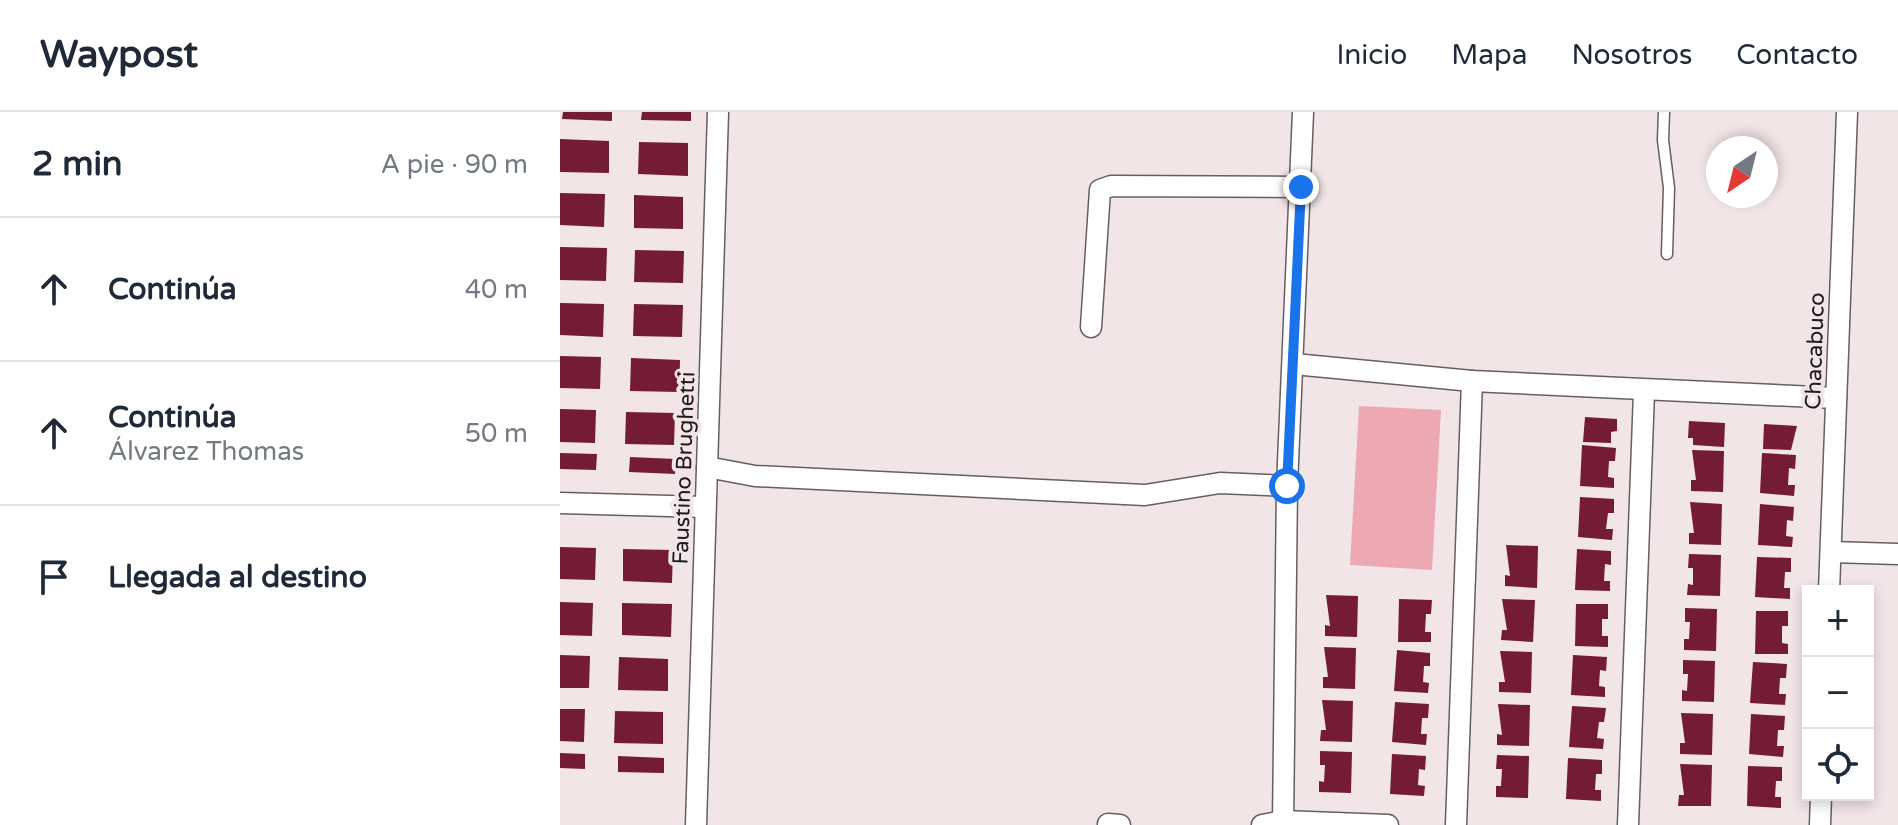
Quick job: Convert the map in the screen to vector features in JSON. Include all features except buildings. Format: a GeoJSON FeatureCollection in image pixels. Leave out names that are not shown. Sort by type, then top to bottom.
{"type":"FeatureCollection","features":[{"type":"Feature","properties":{"kind":"street","name":"Faustino Brughetti"},"geometry":{"type":"LineString","coordinates":[[696,825],[718,112]]}},
{"type":"Feature","properties":{"kind":"street"},"geometry":{"type":"LineString","coordinates":[[1303,112],[1276,824],[1388,825]]}},
{"type":"Feature","properties":{"kind":"street","name":"Chacabuco"},"geometry":{"type":"LineString","coordinates":[[1829,585],[1847,112]]}},
{"type":"Feature","properties":{"kind":"street"},"geometry":{"type":"LineString","coordinates":[[1091,327],[1100,190],[1111,186],[1301,187]]}},
{"type":"Feature","properties":{"kind":"street"},"geometry":{"type":"LineString","coordinates":[[1294,364],[1472,381],[1644,392],[1836,398]]}},
{"type":"Feature","properties":{"kind":"street"},"geometry":{"type":"LineString","coordinates":[[1456,825],[1472,381]]}},
{"type":"Feature","properties":{"kind":"street"},"geometry":{"type":"LineString","coordinates":[[1628,825],[1644,392]]}},
{"type":"Feature","properties":{"kind":"street"},"geometry":{"type":"LineString","coordinates":[[707,467],[755,476],[1145,495],[1220,483],[1287,486]]}},
{"type":"Feature","properties":{"kind":"street"},"geometry":{"type":"LineString","coordinates":[[560,503],[705,507]]}},
{"type":"Feature","properties":{"kind":"street"},"geometry":{"type":"LineString","coordinates":[[1831,552],[1898,554]]}},
{"type":"Feature","properties":{"kind":"street"},"geometry":{"type":"LineString","coordinates":[[1820,825],[1821,801]]}},
{"type":"Feature","properties":{"kind":"street"},"geometry":{"type":"LineString","coordinates":[[1108,824],[1120,825]]}},
{"type":"Feature","properties":{"kind":"lane"},"geometry":{"type":"LineString","coordinates":[[1664,112],[1663,140],[1669,188],[1667,254]]}},
{"type":"Feature","properties":{"kind":"shaded area"},"geometry":{"type":"Polygon","coordinates":[[[1359,406],[1441,410],[1432,570],[1350,565],[1359,406]]]}},
{"type":"Feature","properties":{"kind":"route"},"geometry":{"type":"LineString","coordinates":[[1287,486],[1301,187]]}}]}
